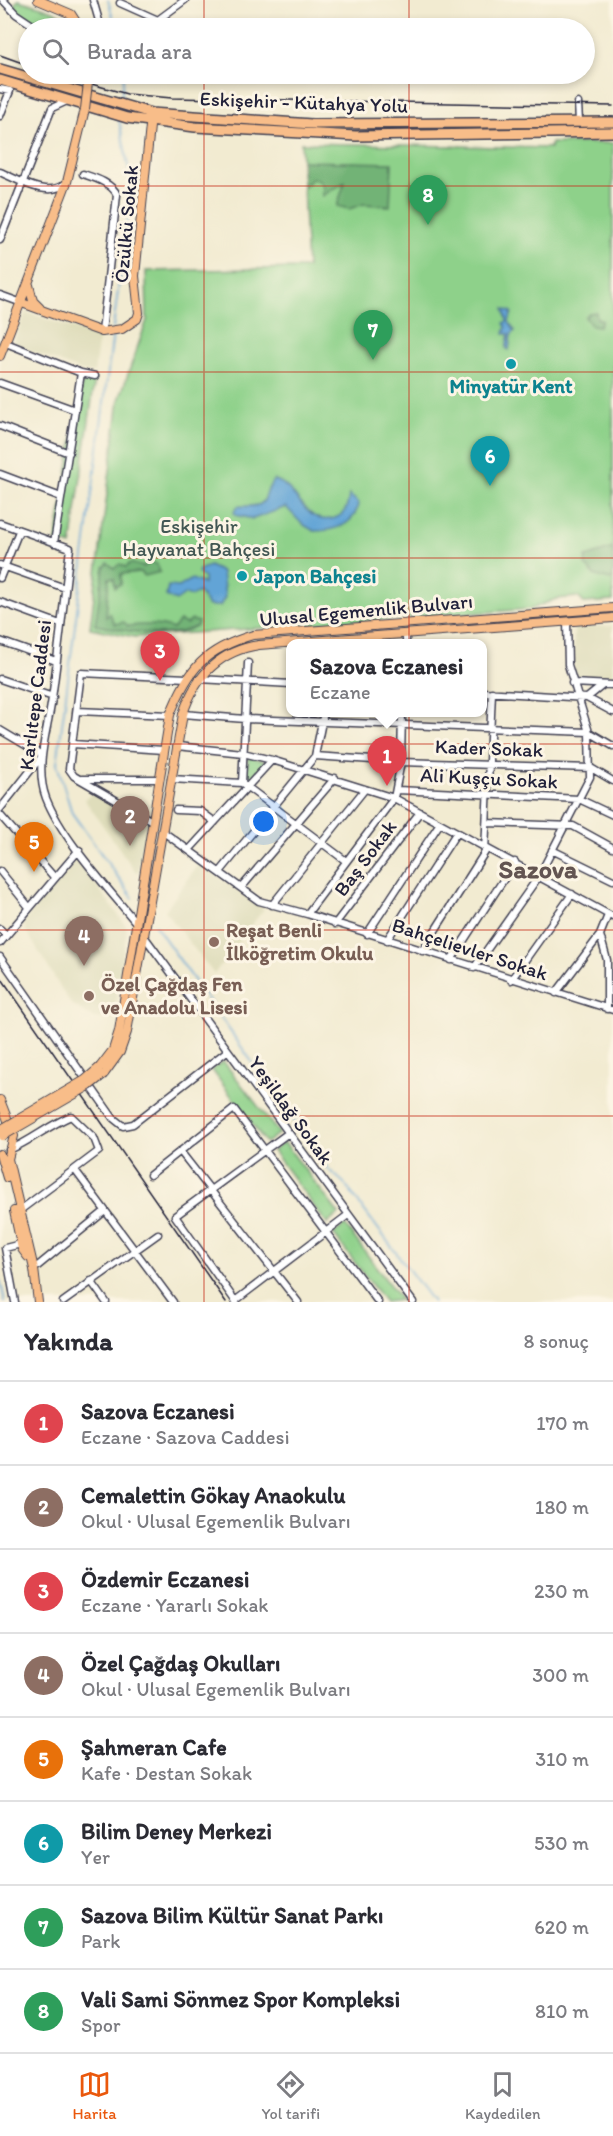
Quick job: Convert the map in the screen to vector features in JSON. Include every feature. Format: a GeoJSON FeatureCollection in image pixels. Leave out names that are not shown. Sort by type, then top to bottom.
{"type":"FeatureCollection","features":[{"type":"Feature","properties":{"kind":"highway","name":"Eskişehir - Kütahya Yolu"},"geometry":{"type":"LineString","coordinates":[[0,69],[18,75]]}},
{"type":"Feature","properties":{"kind":"highway"},"geometry":{"type":"LineString","coordinates":[[0,80],[69,101]]}},
{"type":"Feature","properties":{"kind":"highway","name":"Eskişehir - Kütahya Yolu"},"geometry":{"type":"LineString","coordinates":[[49,84],[101,100],[128,113]]}},
{"type":"Feature","properties":{"kind":"highway","name":"Eskişehir - Kütahya Yolu"},"geometry":{"type":"LineString","coordinates":[[69,101],[102,112],[128,113],[150,118],[275,133],[357,136],[613,132]]}},
{"type":"Feature","properties":{"kind":"highway","name":"Eskişehir - Kütahya Yolu"},"geometry":{"type":"LineString","coordinates":[[150,118],[312,124],[613,122]]}},
{"type":"Feature","properties":{"kind":"main road"},"geometry":{"type":"LineString","coordinates":[[38,0],[73,18]]}},
{"type":"Feature","properties":{"kind":"main road"},"geometry":{"type":"LineString","coordinates":[[0,356],[68,179],[85,109],[88,84]]}},
{"type":"Feature","properties":{"kind":"main road","name":"Özülkü Sokak"},"geometry":{"type":"LineString","coordinates":[[102,332],[122,329],[137,319],[139,313],[135,276],[150,118]]}},
{"type":"Feature","properties":{"kind":"main road"},"geometry":{"type":"LineString","coordinates":[[29,284],[33,302],[46,312]]}},
{"type":"Feature","properties":{"kind":"main road"},"geometry":{"type":"LineString","coordinates":[[22,303],[102,332]]}},
{"type":"Feature","properties":{"kind":"main road","name":"Ulusal Egemenlik Bulvarı"},"geometry":{"type":"LineString","coordinates":[[102,1070],[113,1050],[119,1031],[170,715],[187,678],[207,655],[222,645],[253,635],[613,608]]}},
{"type":"Feature","properties":{"kind":"main road","name":"Ulusal Egemenlik Bulvarı"},"geometry":{"type":"LineString","coordinates":[[346,639],[613,618]]}},
{"type":"Feature","properties":{"kind":"main road","name":"Ulusal Egemenlik Bulvarı"},"geometry":{"type":"LineString","coordinates":[[0,1129],[102,1070],[120,1052],[127,1032],[177,746],[189,696],[198,679],[219,660],[246,647],[286,644]]}},
{"type":"Feature","properties":{"kind":"main road"},"geometry":{"type":"LineString","coordinates":[[152,821],[162,831]]}},
{"type":"Feature","properties":{"kind":"main road"},"geometry":{"type":"LineString","coordinates":[[0,1138],[88,1086],[102,1070]]}},
{"type":"Feature","properties":{"kind":"main road"},"geometry":{"type":"LineString","coordinates":[[0,1100],[14,1136],[8,1159],[34,1269],[38,1302]]}},
{"type":"Feature","properties":{"kind":"main road"},"geometry":{"type":"LineString","coordinates":[[0,1154],[24,1254],[31,1256]]}},
{"type":"Feature","properties":{"kind":"street"},"geometry":{"type":"LineString","coordinates":[[3,0],[22,18]]}},
{"type":"Feature","properties":{"kind":"street"},"geometry":{"type":"LineString","coordinates":[[93,0],[98,18]]}},
{"type":"Feature","properties":{"kind":"street"},"geometry":{"type":"LineString","coordinates":[[160,18],[183,0]]}},
{"type":"Feature","properties":{"kind":"street"},"geometry":{"type":"LineString","coordinates":[[120,3],[154,18]]}},
{"type":"Feature","properties":{"kind":"street"},"geometry":{"type":"LineString","coordinates":[[0,89],[10,91],[0,116]]}},
{"type":"Feature","properties":{"kind":"street"},"geometry":{"type":"LineString","coordinates":[[0,240],[52,108],[69,101]]}},
{"type":"Feature","properties":{"kind":"street"},"geometry":{"type":"LineString","coordinates":[[578,103],[579,122]]}},
{"type":"Feature","properties":{"kind":"street"},"geometry":{"type":"LineString","coordinates":[[0,172],[53,190],[68,179]]}},
{"type":"Feature","properties":{"kind":"street"},"geometry":{"type":"LineString","coordinates":[[83,174],[98,179],[115,190],[117,195],[102,332]]}},
{"type":"Feature","properties":{"kind":"street"},"geometry":{"type":"LineString","coordinates":[[0,295],[22,303]]}},
{"type":"Feature","properties":{"kind":"street"},"geometry":{"type":"LineString","coordinates":[[6,343],[81,373],[95,376]]}},
{"type":"Feature","properties":{"kind":"street"},"geometry":{"type":"LineString","coordinates":[[0,523],[54,543],[81,373]]}},
{"type":"Feature","properties":{"kind":"street"},"geometry":{"type":"LineString","coordinates":[[0,383],[75,410]]}},
{"type":"Feature","properties":{"kind":"street"},"geometry":{"type":"LineString","coordinates":[[0,426],[69,453]]}},
{"type":"Feature","properties":{"kind":"street"},"geometry":{"type":"LineString","coordinates":[[0,474],[62,497]]}},
{"type":"Feature","properties":{"kind":"street"},"geometry":{"type":"LineString","coordinates":[[0,578],[2,566],[19,531]]}},
{"type":"Feature","properties":{"kind":"street","name":"Karlıtepe Caddesi"},"geometry":{"type":"LineString","coordinates":[[54,543],[70,548],[52,697],[42,756],[42,781],[45,796],[60,825],[136,924]]}},
{"type":"Feature","properties":{"kind":"street"},"geometry":{"type":"LineString","coordinates":[[2,566],[65,588]]}},
{"type":"Feature","properties":{"kind":"street"},"geometry":{"type":"LineString","coordinates":[[0,602],[60,624]]}},
{"type":"Feature","properties":{"kind":"street"},"geometry":{"type":"LineString","coordinates":[[474,968],[539,876],[587,785],[591,768],[589,732],[568,665],[567,621]]}},
{"type":"Feature","properties":{"kind":"street"},"geometry":{"type":"LineString","coordinates":[[406,633],[406,639]]}},
{"type":"Feature","properties":{"kind":"street"},"geometry":{"type":"LineString","coordinates":[[0,641],[56,661]]}},
{"type":"Feature","properties":{"kind":"street"},"geometry":{"type":"LineString","coordinates":[[244,785],[243,753],[248,663]]}},
{"type":"Feature","properties":{"kind":"street"},"geometry":{"type":"LineString","coordinates":[[152,821],[79,779],[69,770],[81,673],[187,678]]}},
{"type":"Feature","properties":{"kind":"street"},"geometry":{"type":"LineString","coordinates":[[0,679],[52,697]]}},
{"type":"Feature","properties":{"kind":"street"},"geometry":{"type":"LineString","coordinates":[[198,679],[286,684]]}},
{"type":"Feature","properties":{"kind":"street"},"geometry":{"type":"LineString","coordinates":[[572,683],[613,685]]}},
{"type":"Feature","properties":{"kind":"street"},"geometry":{"type":"LineString","coordinates":[[587,698],[603,684]]}},
{"type":"Feature","properties":{"kind":"street"},"geometry":{"type":"LineString","coordinates":[[487,692],[587,698],[613,712]]}},
{"type":"Feature","properties":{"kind":"street"},"geometry":{"type":"LineString","coordinates":[[422,951],[485,852],[492,692]]}},
{"type":"Feature","properties":{"kind":"street"},"geometry":{"type":"LineString","coordinates":[[77,711],[170,715]]}},
{"type":"Feature","properties":{"kind":"street"},"geometry":{"type":"LineString","coordinates":[[183,714],[245,719],[589,732],[613,746]]}},
{"type":"Feature","properties":{"kind":"street"},"geometry":{"type":"LineString","coordinates":[[220,872],[315,756],[324,717]]}},
{"type":"Feature","properties":{"kind":"street"},"geometry":{"type":"LineString","coordinates":[[307,914],[398,790],[402,717]]}},
{"type":"Feature","properties":{"kind":"street"},"geometry":{"type":"LineString","coordinates":[[0,730],[42,756],[0,809]]}},
{"type":"Feature","properties":{"kind":"street"},"geometry":{"type":"LineString","coordinates":[[73,744],[164,750]]}},
{"type":"Feature","properties":{"kind":"street"},"geometry":{"type":"LineString","coordinates":[[177,746],[243,753],[305,769],[394,798],[515,862],[610,916],[600,935],[556,993]]}},
{"type":"Feature","properties":{"kind":"street","name":"Kader Sokak"},"geometry":{"type":"LineString","coordinates":[[315,756],[401,762],[591,768]]}},
{"type":"Feature","properties":{"kind":"street"},"geometry":{"type":"LineString","coordinates":[[189,850],[244,785],[272,760]]}},
{"type":"Feature","properties":{"kind":"street"},"geometry":{"type":"LineString","coordinates":[[591,768],[613,781]]}},
{"type":"Feature","properties":{"kind":"street"},"geometry":{"type":"LineString","coordinates":[[241,888],[334,778]]}},
{"type":"Feature","properties":{"kind":"street"},"geometry":{"type":"LineString","coordinates":[[79,779],[159,779]]}},
{"type":"Feature","properties":{"kind":"street"},"geometry":{"type":"LineString","coordinates":[[171,779],[244,785],[345,861]]}},
{"type":"Feature","properties":{"kind":"street"},"geometry":{"type":"LineString","coordinates":[[272,905],[365,789]]}},
{"type":"Feature","properties":{"kind":"street","name":"Ali Kuşçu Sokak"},"geometry":{"type":"LineString","coordinates":[[398,790],[579,798]]}},
{"type":"Feature","properties":{"kind":"street"},"geometry":{"type":"LineString","coordinates":[[579,798],[613,815]]}},
{"type":"Feature","properties":{"kind":"street"},"geometry":{"type":"LineString","coordinates":[[176,810],[201,811],[214,822]]}},
{"type":"Feature","properties":{"kind":"street","name":"Baş Sokak"},"geometry":{"type":"LineString","coordinates":[[336,924],[420,812]]}},
{"type":"Feature","properties":{"kind":"street"},"geometry":{"type":"LineString","coordinates":[[0,815],[54,877]]}},
{"type":"Feature","properties":{"kind":"street"},"geometry":{"type":"LineString","coordinates":[[367,934],[440,823]]}},
{"type":"Feature","properties":{"kind":"street"},"geometry":{"type":"LineString","coordinates":[[487,823],[573,826],[613,848]]}},
{"type":"Feature","properties":{"kind":"street","name":"Bahçelievler Sokak"},"geometry":{"type":"LineString","coordinates":[[162,831],[259,901],[307,914],[610,1010]]}},
{"type":"Feature","properties":{"kind":"street"},"geometry":{"type":"LineString","coordinates":[[387,940],[457,832]]}},
{"type":"Feature","properties":{"kind":"street"},"geometry":{"type":"LineString","coordinates":[[0,943],[79,850]]}},
{"type":"Feature","properties":{"kind":"street"},"geometry":{"type":"LineString","coordinates":[[552,850],[613,880]]}},
{"type":"Feature","properties":{"kind":"street"},"geometry":{"type":"LineString","coordinates":[[451,960],[515,862]]}},
{"type":"Feature","properties":{"kind":"street"},"geometry":{"type":"LineString","coordinates":[[0,872],[29,907]]}},
{"type":"Feature","properties":{"kind":"street"},"geometry":{"type":"LineString","coordinates":[[511,980],[572,894]]}},
{"type":"Feature","properties":{"kind":"street"},"geometry":{"type":"LineString","coordinates":[[0,928],[6,935]]}},
{"type":"Feature","properties":{"kind":"street"},"geometry":{"type":"LineString","coordinates":[[600,935],[607,960],[610,1010]]}},
{"type":"Feature","properties":{"kind":"street","name":"Yeşildağ Sokak"},"geometry":{"type":"LineString","coordinates":[[144,936],[410,1301]]}},
{"type":"Feature","properties":{"kind":"street"},"geometry":{"type":"LineString","coordinates":[[0,957],[114,1118],[123,1126],[133,1124],[227,1051]]}},
{"type":"Feature","properties":{"kind":"street"},"geometry":{"type":"LineString","coordinates":[[150,1175],[234,1109],[378,1302]]}},
{"type":"Feature","properties":{"kind":"street"},"geometry":{"type":"LineString","coordinates":[[9,1150],[71,1116],[94,1138],[99,1151],[19,1211]]}},
{"type":"Feature","properties":{"kind":"street"},"geometry":{"type":"LineString","coordinates":[[287,1134],[175,1216],[236,1301],[348,1215]]}},
{"type":"Feature","properties":{"kind":"street"},"geometry":{"type":"LineString","coordinates":[[180,1151],[298,1302]]}},
{"type":"Feature","properties":{"kind":"street"},"geometry":{"type":"LineString","coordinates":[[75,1170],[173,1302]]}},
{"type":"Feature","properties":{"kind":"street"},"geometry":{"type":"LineString","coordinates":[[34,1269],[105,1211]]}},
{"type":"Feature","properties":{"kind":"street"},"geometry":{"type":"LineString","coordinates":[[63,1302],[158,1234]]}},
{"type":"Feature","properties":{"kind":"street"},"geometry":{"type":"LineString","coordinates":[[15,1302],[5,1248],[21,1244]]}},
{"type":"Feature","properties":{"kind":"street"},"geometry":{"type":"LineString","coordinates":[[91,1281],[106,1302]]}},
{"type":"Feature","properties":{"kind":"shaded area"},"geometry":{"type":"Polygon","coordinates":[[[26,312],[99,337],[94,373],[81,371],[13,343],[26,312]]]}},
{"type":"Feature","properties":{"kind":"shaded area"},"geometry":{"type":"Polygon","coordinates":[[[613,626],[613,680],[574,679],[574,627],[613,626]]]}},
{"type":"Feature","properties":{"kind":"shaded area"},"geometry":{"type":"Polygon","coordinates":[[[95,792],[148,821],[139,871],[136,872],[84,799],[95,792]]]}},
{"type":"Feature","properties":{"kind":"shaded area"},"geometry":{"type":"Polygon","coordinates":[[[77,859],[127,927],[113,1019],[93,1018],[70,1003],[25,929],[24,923],[54,883],[77,859]]]}},
{"type":"Feature","properties":{"kind":"shaded area","name":"Reşat Benli İlköğretim Okulu"},"geometry":{"type":"Polygon","coordinates":[[[199,863],[264,909],[214,974],[165,911],[199,863]]]}},
{"type":"Feature","properties":{"kind":"green space"},"geometry":{"type":"Polygon","coordinates":[[[18,0],[42,7],[64,18],[27,18],[13,6],[18,0]]]}},
{"type":"Feature","properties":{"kind":"green space","name":"Eskişehir Hayvanat Bahçesi"},"geometry":{"type":"Polygon","coordinates":[[[301,143],[550,148],[551,143],[613,143],[613,601],[584,603],[578,597],[556,599],[531,609],[135,637],[90,628],[119,400],[147,320],[146,271],[307,268],[301,143]]]}},
{"type":"Feature","properties":{"kind":"green space"},"geometry":{"type":"Polygon","coordinates":[[[302,161],[392,163],[390,206],[364,204],[349,209],[337,206],[345,182],[322,196],[323,186],[319,180],[312,178],[303,189],[302,161]]]}},
{"type":"Feature","properties":{"kind":"green space"},"geometry":{"type":"Polygon","coordinates":[[[596,312],[597,318],[602,320],[599,326],[591,325],[585,317],[589,313],[596,312]]]}},
{"type":"Feature","properties":{"kind":"green space"},"geometry":{"type":"Polygon","coordinates":[[[83,376],[95,378],[71,546],[56,541],[83,376]]]}},
{"type":"Feature","properties":{"kind":"green space"},"geometry":{"type":"Polygon","coordinates":[[[613,548],[613,578],[610,580],[594,575],[585,565],[586,557],[613,548]]]}},
{"type":"Feature","properties":{"kind":"green space"},"geometry":{"type":"Polygon","coordinates":[[[150,562],[157,564],[160,572],[145,576],[140,572],[121,574],[121,584],[115,587],[114,578],[109,578],[106,617],[110,614],[115,624],[124,622],[128,626],[145,625],[173,629],[180,621],[186,624],[192,620],[198,622],[197,626],[186,631],[160,634],[95,625],[104,567],[108,563],[114,568],[120,564],[126,567],[130,563],[144,567],[150,562]]]}},
{"type":"Feature","properties":{"kind":"green space"},"geometry":{"type":"Polygon","coordinates":[[[248,757],[267,761],[248,782],[246,781],[248,757]]]}},
{"type":"Feature","properties":{"kind":"green space"},"geometry":{"type":"Polygon","coordinates":[[[223,1061],[279,1133],[266,1143],[212,1070],[223,1061]]]}},
{"type":"Feature","properties":{"kind":"green space"},"geometry":{"type":"Polygon","coordinates":[[[284,1142],[339,1214],[327,1224],[273,1151],[284,1142]]]}},
{"type":"Feature","properties":{"kind":"green space"},"geometry":{"type":"Polygon","coordinates":[[[345,1225],[401,1300],[385,1302],[333,1234],[345,1225]]]}},
{"type":"Feature","properties":{"kind":"water"},"geometry":{"type":"Polygon","coordinates":[[[504,309],[512,312],[509,322],[515,331],[511,335],[509,350],[506,348],[509,334],[504,334],[506,327],[504,323],[507,321],[504,309]]]}},
{"type":"Feature","properties":{"kind":"water"},"geometry":{"type":"Polygon","coordinates":[[[274,480],[289,489],[316,517],[335,518],[342,514],[346,509],[349,495],[358,502],[357,510],[354,516],[343,525],[322,531],[314,531],[302,524],[286,507],[253,519],[235,515],[234,511],[238,506],[262,503],[274,480]]]}},
{"type":"Feature","properties":{"kind":"water"},"geometry":{"type":"Polygon","coordinates":[[[209,566],[222,572],[225,597],[220,606],[208,606],[199,592],[191,596],[186,594],[176,601],[166,596],[168,586],[179,587],[192,579],[204,584],[204,578],[198,573],[199,570],[209,566]]]}},
{"type":"Feature","properties":{"kind":"waterway"},"geometry":{"type":"LineString","coordinates":[[108,0],[113,18]]}},
{"type":"Feature","properties":{"kind":"waterway"},"geometry":{"type":"LineString","coordinates":[[121,100],[123,84]]}},
{"type":"Feature","properties":{"kind":"waterway"},"geometry":{"type":"LineString","coordinates":[[113,328],[132,186],[119,120]]}},
{"type":"Feature","properties":{"kind":"waterway"},"geometry":{"type":"LineString","coordinates":[[113,333],[57,764],[72,813],[133,898]]}},
{"type":"Feature","properties":{"kind":"waterway"},"geometry":{"type":"LineString","coordinates":[[155,925],[328,1169],[343,1182],[433,1302]]}},
{"type":"Feature","properties":{"kind":"waterway"},"geometry":{"type":"LineString","coordinates":[[0,1279],[5,1302]]}},
{"type":"Feature","properties":{"kind":"railway"},"geometry":{"type":"LineString","coordinates":[[0,55],[18,61]]}},
{"type":"Feature","properties":{"kind":"railway"},"geometry":{"type":"LineString","coordinates":[[92,84],[127,94],[172,98],[613,106]]}},
{"type":"Feature","properties":{"kind":"railway"},"geometry":{"type":"LineString","coordinates":[[0,976],[226,1302]]}},
{"type":"Feature","properties":{"kind":"place","name":"Vali Sami Sönmez Spor Kompleksi"},"geometry":{"type":"Point","coordinates":[428,225]}},
{"type":"Feature","properties":{"kind":"place","name":"Sazova Bilim Kültür Sanat Parkı"},"geometry":{"type":"Point","coordinates":[373,360]}},
{"type":"Feature","properties":{"kind":"place","name":"Minyatür Kent"},"geometry":{"type":"Point","coordinates":[511,364]}},
{"type":"Feature","properties":{"kind":"place","name":"Bilim Deney Merkezi"},"geometry":{"type":"Point","coordinates":[490,486]}},
{"type":"Feature","properties":{"kind":"place","name":"Japon Bahçesi"},"geometry":{"type":"Point","coordinates":[242,576]}},
{"type":"Feature","properties":{"kind":"place","name":"Özdemir Eczanesi"},"geometry":{"type":"Point","coordinates":[160,681]}},
{"type":"Feature","properties":{"kind":"place","name":"Sazova Eczanesi"},"geometry":{"type":"Point","coordinates":[387,786]}},
{"type":"Feature","properties":{"kind":"place","name":"Cemalettin Gökay Anaokulu"},"geometry":{"type":"Point","coordinates":[130,846]}},
{"type":"Feature","properties":{"kind":"place","name":"Şahmeran Cafe"},"geometry":{"type":"Point","coordinates":[34,872]}},
{"type":"Feature","properties":{"kind":"place","name":"Reşat Benli İlköğretim Okulu"},"geometry":{"type":"Point","coordinates":[214,942]}},
{"type":"Feature","properties":{"kind":"place","name":"Özel Çağdaş Okulları"},"geometry":{"type":"Point","coordinates":[84,966]}},
{"type":"Feature","properties":{"kind":"place","name":"Özel Çağdaş Fen ve Anadolu Lisesi"},"geometry":{"type":"Point","coordinates":[89,996]}},
{"type":"Feature","properties":{"kind":"district","name":"Sazova"},"geometry":{"type":"Point","coordinates":[538,869]}}]}
